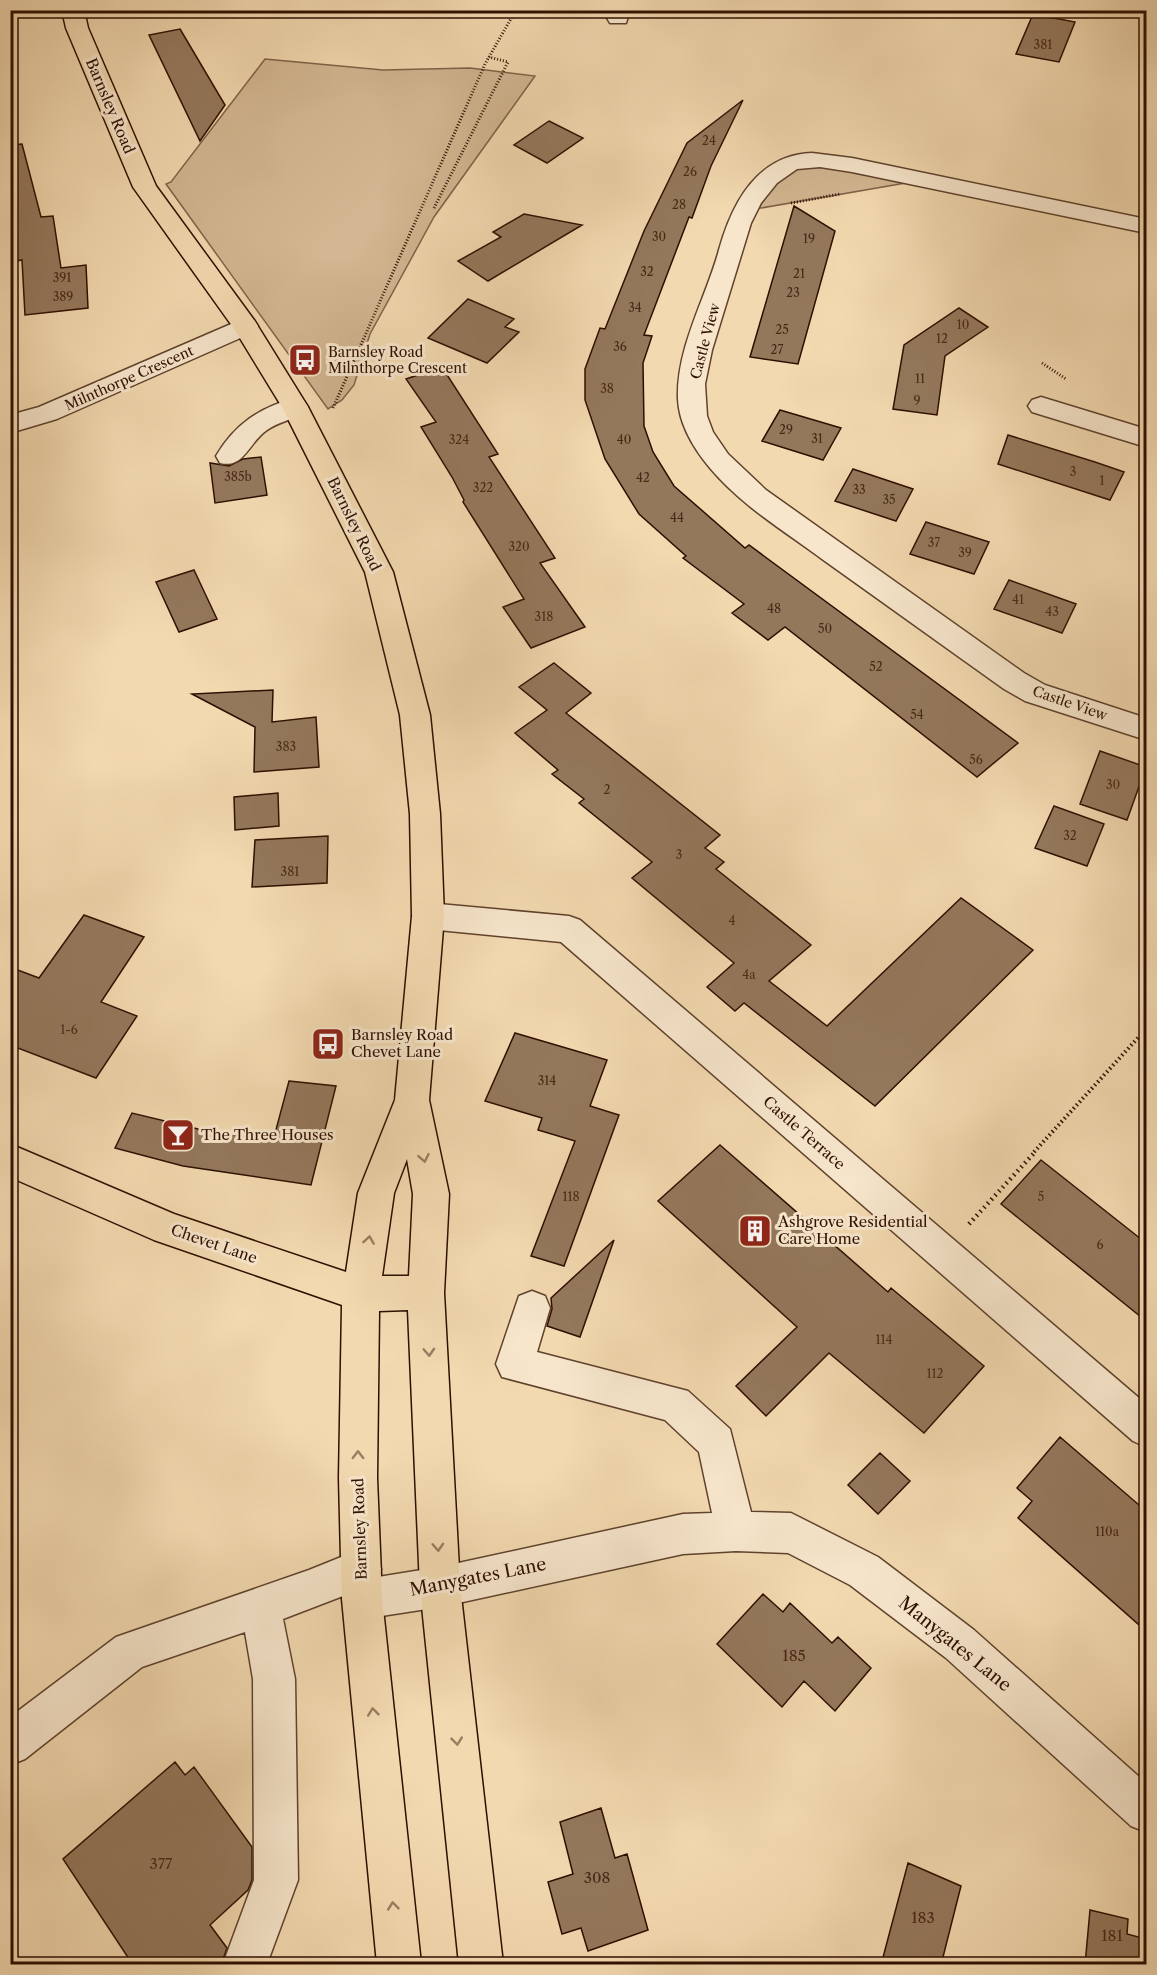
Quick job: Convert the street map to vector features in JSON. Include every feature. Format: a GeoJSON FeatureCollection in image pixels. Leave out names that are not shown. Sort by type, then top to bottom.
{"type":"FeatureCollection","features":[{"type":"Feature","properties":{"kind":"main road","name":"Barnsley Road"},"geometry":{"type":"LineString","coordinates":[[73,10],[77,28],[145,187],[245,326],[300,415],[379,572],[399,644],[415,715],[425,814],[428,916],[412,1101],[376,1193],[360,1294],[358,1478],[361,1584],[399,1965]]}},
{"type":"Feature","properties":{"kind":"main road","name":"Barnsley Road"},"geometry":{"type":"LineString","coordinates":[[412,1101],[431,1194],[426,1293],[440,1587],[481,1965]]}},
{"type":"Feature","properties":{"kind":"main road","name":"Chevet Lane"},"geometry":{"type":"LineString","coordinates":[[10,1160],[167,1228],[360,1294],[426,1293]]}},
{"type":"Feature","properties":{"kind":"street","name":"Castle View"},"geometry":{"type":"LineString","coordinates":[[1146,226],[852,165],[816,160],[790,164],[771,176],[744,211],[694,370],[691,399],[698,424],[714,455],[738,483],[769,507],[1014,681],[1035,693],[1146,729]]}},
{"type":"Feature","properties":{"kind":"street","name":"Milnthorpe Crescent"},"geometry":{"type":"LineString","coordinates":[[10,424],[48,414],[245,326]]}},
{"type":"Feature","properties":{"kind":"street"},"geometry":{"type":"LineString","coordinates":[[1041,406],[1146,438]]}},
{"type":"Feature","properties":{"kind":"street"},"geometry":{"type":"LineString","coordinates":[[229,456],[243,435],[263,417],[300,415]]}},
{"type":"Feature","properties":{"kind":"street","name":"Castle Terrace"},"geometry":{"type":"LineString","coordinates":[[428,916],[569,929],[1146,1428]]}},
{"type":"Feature","properties":{"kind":"street"},"geometry":{"type":"LineString","coordinates":[[532,1308],[515,1364],[675,1404],[716,1442],[736,1531]]}},
{"type":"Feature","properties":{"kind":"street","name":"Manygates Lane"},"geometry":{"type":"LineString","coordinates":[[10,1744],[130,1651],[260,1607],[361,1584],[440,1587],[683,1534],[736,1531],[791,1533],[864,1572],[960,1644],[1146,1811]]}},
{"type":"Feature","properties":{"kind":"street"},"geometry":{"type":"LineString","coordinates":[[245,1965],[276,1880],[274,1679],[260,1607]]}},
{"type":"Feature","properties":{"kind":"path"},"geometry":{"type":"LineString","coordinates":[[300,415],[331,413],[489,57],[516,10]]}},
{"type":"Feature","properties":{"kind":"path"},"geometry":{"type":"LineString","coordinates":[[434,208],[508,62],[489,57]]}},
{"type":"Feature","properties":{"kind":"path"},"geometry":{"type":"LineString","coordinates":[[744,211],[845,194]]}},
{"type":"Feature","properties":{"kind":"path"},"geometry":{"type":"LineString","coordinates":[[988,1203],[1146,1029]]}},
{"type":"Feature","properties":{"kind":"shaded area"},"geometry":{"type":"Polygon","coordinates":[[[265,59],[383,70],[470,68],[535,76],[434,217],[370,334],[354,385],[342,400],[328,409],[166,184],[171,182],[265,59]]]}},
{"type":"Feature","properties":{"kind":"shaded area"},"geometry":{"type":"Polygon","coordinates":[[[816,160],[923,180],[744,211],[771,176],[816,160]]]}},
{"type":"Feature","properties":{"kind":"building"},"geometry":{"type":"Polygon","coordinates":[[[1033,14],[1075,22],[1059,62],[1016,54],[1033,14]]]}},
{"type":"Feature","properties":{"kind":"building"},"geometry":{"type":"Polygon","coordinates":[[[180,29],[225,105],[200,141],[149,35],[180,29]]]}},
{"type":"Feature","properties":{"kind":"building"},"geometry":{"type":"Polygon","coordinates":[[[743,100],[711,166],[692,218],[689,217],[644,335],[652,336],[643,363],[644,426],[653,452],[674,486],[745,548],[749,545],[1018,743],[977,777],[785,627],[768,640],[732,613],[744,604],[683,558],[686,556],[639,514],[605,459],[585,400],[585,369],[600,328],[605,329],[644,231],[687,143],[743,100]]]}},
{"type":"Feature","properties":{"kind":"building"},"geometry":{"type":"Polygon","coordinates":[[[549,121],[583,138],[547,163],[514,145],[549,121]]]}},
{"type":"Feature","properties":{"kind":"building"},"geometry":{"type":"Polygon","coordinates":[[[22,144],[41,217],[53,216],[61,268],[86,265],[88,308],[25,315],[22,260],[10,262],[10,145],[22,144]]]}},
{"type":"Feature","properties":{"kind":"building"},"geometry":{"type":"Polygon","coordinates":[[[794,206],[835,231],[798,364],[750,357],[794,206]]]}},
{"type":"Feature","properties":{"kind":"building"},"geometry":{"type":"Polygon","coordinates":[[[524,214],[582,225],[488,281],[458,261],[501,237],[493,232],[524,214]]]}},
{"type":"Feature","properties":{"kind":"building"},"geometry":{"type":"Polygon","coordinates":[[[468,299],[514,319],[505,327],[519,332],[487,363],[428,338],[468,299]]]}},
{"type":"Feature","properties":{"kind":"building"},"geometry":{"type":"Polygon","coordinates":[[[959,308],[988,327],[945,356],[937,415],[893,409],[904,345],[959,308]]]}},
{"type":"Feature","properties":{"kind":"building"},"geometry":{"type":"Polygon","coordinates":[[[442,367],[498,454],[489,457],[555,558],[540,563],[585,627],[531,648],[503,607],[524,599],[463,502],[452,477],[421,427],[436,422],[406,379],[442,367]]]}},
{"type":"Feature","properties":{"kind":"building"},"geometry":{"type":"Polygon","coordinates":[[[780,410],[841,428],[823,460],[762,441],[780,410]]]}},
{"type":"Feature","properties":{"kind":"building"},"geometry":{"type":"Polygon","coordinates":[[[1008,435],[1124,472],[1110,500],[998,464],[1008,435]]]}},
{"type":"Feature","properties":{"kind":"building"},"geometry":{"type":"Polygon","coordinates":[[[261,457],[267,495],[215,503],[210,463],[229,466],[243,459],[261,457]]]}},
{"type":"Feature","properties":{"kind":"building"},"geometry":{"type":"Polygon","coordinates":[[[853,469],[913,489],[896,521],[835,501],[853,469]]]}},
{"type":"Feature","properties":{"kind":"building"},"geometry":{"type":"Polygon","coordinates":[[[926,522],[989,542],[974,574],[910,554],[926,522]]]}},
{"type":"Feature","properties":{"kind":"building"},"geometry":{"type":"Polygon","coordinates":[[[194,570],[217,619],[179,632],[156,582],[194,570]]]}},
{"type":"Feature","properties":{"kind":"building"},"geometry":{"type":"Polygon","coordinates":[[[1009,580],[1076,604],[1062,633],[994,609],[1009,580]]]}},
{"type":"Feature","properties":{"kind":"building"},"geometry":{"type":"Polygon","coordinates":[[[554,663],[591,693],[566,713],[720,835],[705,848],[724,862],[716,869],[811,945],[769,981],[827,1026],[961,898],[1033,950],[875,1106],[744,1003],[735,1011],[707,987],[734,963],[632,878],[652,862],[579,803],[584,799],[552,774],[558,770],[515,733],[547,710],[519,687],[554,663]]]}},
{"type":"Feature","properties":{"kind":"building"},"geometry":{"type":"Polygon","coordinates":[[[273,690],[272,722],[316,717],[319,767],[254,772],[255,727],[192,694],[273,690]]]}},
{"type":"Feature","properties":{"kind":"building"},"geometry":{"type":"Polygon","coordinates":[[[1100,751],[1146,767],[1127,820],[1080,804],[1100,751]]]}},
{"type":"Feature","properties":{"kind":"building"},"geometry":{"type":"Polygon","coordinates":[[[278,793],[279,826],[235,830],[234,797],[278,793]]]}},
{"type":"Feature","properties":{"kind":"building"},"geometry":{"type":"Polygon","coordinates":[[[1054,806],[1104,824],[1087,866],[1035,848],[1054,806]]]}},
{"type":"Feature","properties":{"kind":"building"},"geometry":{"type":"Polygon","coordinates":[[[328,836],[327,883],[252,887],[255,840],[328,836]]]}},
{"type":"Feature","properties":{"kind":"building"},"geometry":{"type":"Polygon","coordinates":[[[84,915],[144,937],[101,1002],[137,1016],[96,1078],[10,1045],[10,967],[39,978],[84,915]]]}},
{"type":"Feature","properties":{"kind":"building"},"geometry":{"type":"Polygon","coordinates":[[[515,1033],[607,1060],[590,1106],[619,1115],[564,1266],[531,1256],[575,1141],[538,1130],[542,1118],[485,1101],[515,1033]]]}},
{"type":"Feature","properties":{"kind":"building","name":"The Three Houses"},"geometry":{"type":"Polygon","coordinates":[[[289,1081],[336,1086],[311,1185],[183,1166],[115,1148],[132,1113],[198,1129],[273,1141],[289,1081]]]}},
{"type":"Feature","properties":{"kind":"building"},"geometry":{"type":"Polygon","coordinates":[[[720,1145],[888,1292],[891,1288],[984,1366],[924,1433],[829,1353],[766,1416],[736,1386],[797,1327],[658,1201],[720,1145]]]}},
{"type":"Feature","properties":{"kind":"building"},"geometry":{"type":"Polygon","coordinates":[[[1041,1160],[1146,1243],[1146,1321],[1001,1204],[1041,1160]]]}},
{"type":"Feature","properties":{"kind":"building"},"geometry":{"type":"Polygon","coordinates":[[[614,1240],[580,1337],[547,1326],[552,1309],[551,1298],[614,1240]]]}},
{"type":"Feature","properties":{"kind":"building"},"geometry":{"type":"Polygon","coordinates":[[[1060,1437],[1146,1511],[1146,1631],[1018,1518],[1032,1501],[1017,1488],[1060,1437]]]}},
{"type":"Feature","properties":{"kind":"building"},"geometry":{"type":"Polygon","coordinates":[[[880,1453],[910,1481],[878,1514],[848,1485],[880,1453]]]}},
{"type":"Feature","properties":{"kind":"building"},"geometry":{"type":"Polygon","coordinates":[[[763,1594],[783,1612],[790,1603],[832,1643],[838,1637],[871,1668],[835,1711],[804,1681],[782,1707],[717,1644],[763,1594]]]}},
{"type":"Feature","properties":{"kind":"building"},"geometry":{"type":"Polygon","coordinates":[[[175,1762],[185,1775],[194,1767],[252,1847],[252,1880],[248,1890],[210,1925],[227,1948],[221,1965],[133,1965],[63,1859],[175,1762]]]}},
{"type":"Feature","properties":{"kind":"building"},"geometry":{"type":"Polygon","coordinates":[[[601,1808],[615,1858],[627,1854],[648,1930],[588,1951],[581,1928],[562,1934],[548,1882],[573,1874],[560,1822],[601,1808]]]}},
{"type":"Feature","properties":{"kind":"building"},"geometry":{"type":"Polygon","coordinates":[[[908,1863],[961,1886],[941,1965],[881,1965],[908,1863]]]}},
{"type":"Feature","properties":{"kind":"building"},"geometry":{"type":"Polygon","coordinates":[[[1090,1910],[1128,1919],[1127,1934],[1146,1939],[1146,1965],[1085,1965],[1090,1910]]]}},
{"type":"Feature","properties":{"kind":"place","name":"Barnsley Road Milnthorpe Crescent"},"geometry":{"type":"Point","coordinates":[305,360]}},
{"type":"Feature","properties":{"kind":"place","name":"Barnsley Road Chevet Lane"},"geometry":{"type":"Point","coordinates":[328,1044]}},
{"type":"Feature","properties":{"kind":"place","name":"The Three Houses"},"geometry":{"type":"Point","coordinates":[178,1135]}},
{"type":"Feature","properties":{"kind":"place","name":"Ashgrove Residential Care Home"},"geometry":{"type":"Point","coordinates":[755,1231]}}]}
